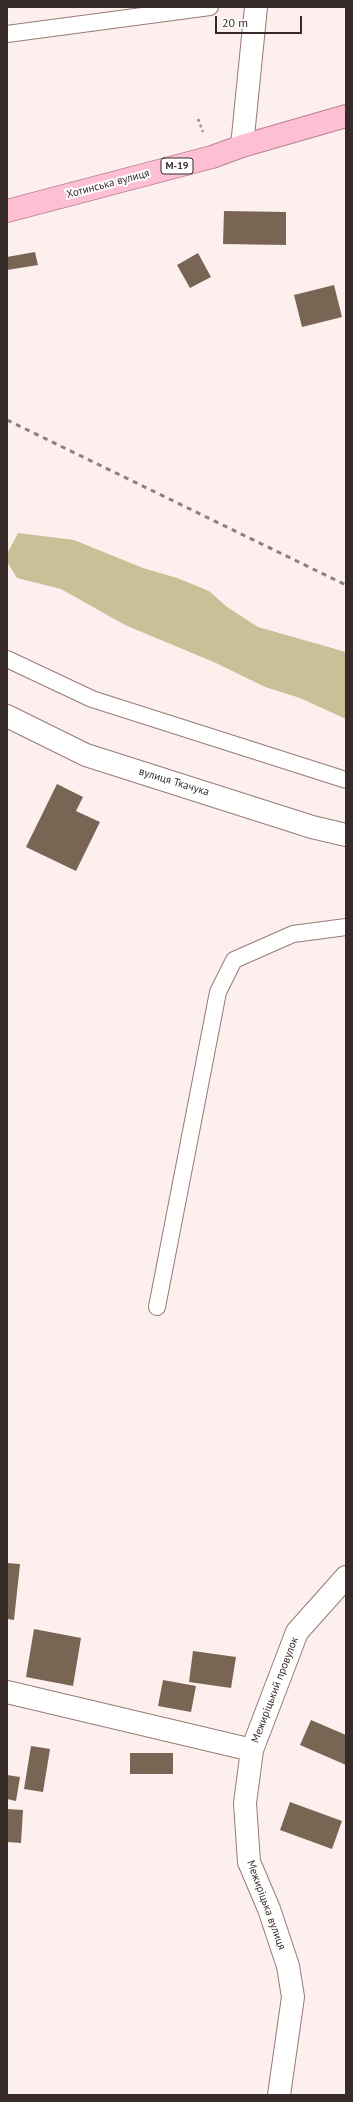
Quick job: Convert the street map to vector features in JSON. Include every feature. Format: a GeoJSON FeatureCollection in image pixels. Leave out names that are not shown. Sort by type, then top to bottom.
{"type":"FeatureCollection","features":[{"type":"Feature","properties":{"kind":"highway","name":"Хотинська вулиця"},"geometry":{"type":"LineString","coordinates":[[7,211],[212,157],[242,146],[346,116]]}},
{"type":"Feature","properties":{"kind":"street"},"geometry":{"type":"LineString","coordinates":[[242,146],[256,7]]}},
{"type":"Feature","properties":{"kind":"street","name":"вулиця Ткачука"},"geometry":{"type":"LineString","coordinates":[[7,716],[86,755],[312,827],[346,835]]}},
{"type":"Feature","properties":{"kind":"street","name":"Межиріцький провулок"},"geometry":{"type":"LineString","coordinates":[[252,1750],[297,1632],[346,1577]]}},
{"type":"Feature","properties":{"kind":"street"},"geometry":{"type":"LineString","coordinates":[[7,1692],[252,1750]]}},
{"type":"Feature","properties":{"kind":"street","name":"Межиріцька вулиця"},"geometry":{"type":"LineString","coordinates":[[252,1750],[245,1803],[248,1862],[269,1908],[284,1951],[293,1997],[279,2095]]}},
{"type":"Feature","properties":{"kind":"lane"},"geometry":{"type":"LineString","coordinates":[[7,34],[210,7]]}},
{"type":"Feature","properties":{"kind":"lane"},"geometry":{"type":"LineString","coordinates":[[7,659],[92,699],[346,780]]}},
{"type":"Feature","properties":{"kind":"lane"},"geometry":{"type":"LineString","coordinates":[[157,1307],[218,992],[224,979],[234,960],[293,934],[346,927]]}},
{"type":"Feature","properties":{"kind":"shaded area"},"geometry":{"type":"Polygon","coordinates":[[[18,533],[74,540],[143,568],[177,578],[209,591],[227,607],[258,627],[346,652],[346,719],[300,698],[265,687],[216,663],[125,625],[61,589],[17,578],[7,562],[7,554],[18,533]]]}},
{"type":"Feature","properties":{"kind":"building"},"geometry":{"type":"Polygon","coordinates":[[[224,211],[286,212],[286,245],[223,244],[224,211]]]}},
{"type":"Feature","properties":{"kind":"building"},"geometry":{"type":"Polygon","coordinates":[[[35,252],[38,265],[7,270],[7,257],[35,252]]]}},
{"type":"Feature","properties":{"kind":"building"},"geometry":{"type":"Polygon","coordinates":[[[198,253],[211,277],[190,288],[177,265],[198,253]]]}},
{"type":"Feature","properties":{"kind":"building"},"geometry":{"type":"Polygon","coordinates":[[[334,285],[342,317],[302,327],[294,295],[334,285]]]}},
{"type":"Feature","properties":{"kind":"building"},"geometry":{"type":"Polygon","coordinates":[[[57,784],[83,797],[76,811],[100,822],[76,871],[26,847],[57,784]]]}},
{"type":"Feature","properties":{"kind":"building"},"geometry":{"type":"Polygon","coordinates":[[[7,1563],[20,1564],[14,1620],[7,1619],[7,1563]]]}},
{"type":"Feature","properties":{"kind":"building"},"geometry":{"type":"Polygon","coordinates":[[[34,1629],[81,1638],[73,1686],[26,1677],[34,1629]]]}},
{"type":"Feature","properties":{"kind":"building"},"geometry":{"type":"Polygon","coordinates":[[[193,1651],[236,1657],[231,1688],[189,1682],[193,1651]]]}},
{"type":"Feature","properties":{"kind":"building"},"geometry":{"type":"Polygon","coordinates":[[[163,1680],[196,1686],[191,1712],[158,1706],[163,1680]]]}},
{"type":"Feature","properties":{"kind":"building"},"geometry":{"type":"Polygon","coordinates":[[[311,1720],[346,1735],[346,1765],[300,1745],[311,1720]]]}},
{"type":"Feature","properties":{"kind":"building"},"geometry":{"type":"Polygon","coordinates":[[[31,1746],[50,1749],[43,1792],[24,1789],[31,1746]]]}},
{"type":"Feature","properties":{"kind":"building"},"geometry":{"type":"Polygon","coordinates":[[[130,1753],[173,1753],[173,1774],[130,1774],[130,1753]]]}},
{"type":"Feature","properties":{"kind":"building"},"geometry":{"type":"Polygon","coordinates":[[[7,1775],[20,1777],[16,1801],[7,1799],[7,1775]]]}},
{"type":"Feature","properties":{"kind":"building"},"geometry":{"type":"Polygon","coordinates":[[[290,1802],[342,1821],[332,1849],[280,1830],[290,1802]]]}},
{"type":"Feature","properties":{"kind":"building"},"geometry":{"type":"Polygon","coordinates":[[[7,1809],[23,1810],[21,1843],[7,1842],[7,1809]]]}},
{"type":"Feature","properties":{"kind":"railway"},"geometry":{"type":"LineString","coordinates":[[7,420],[346,585]]}}]}
